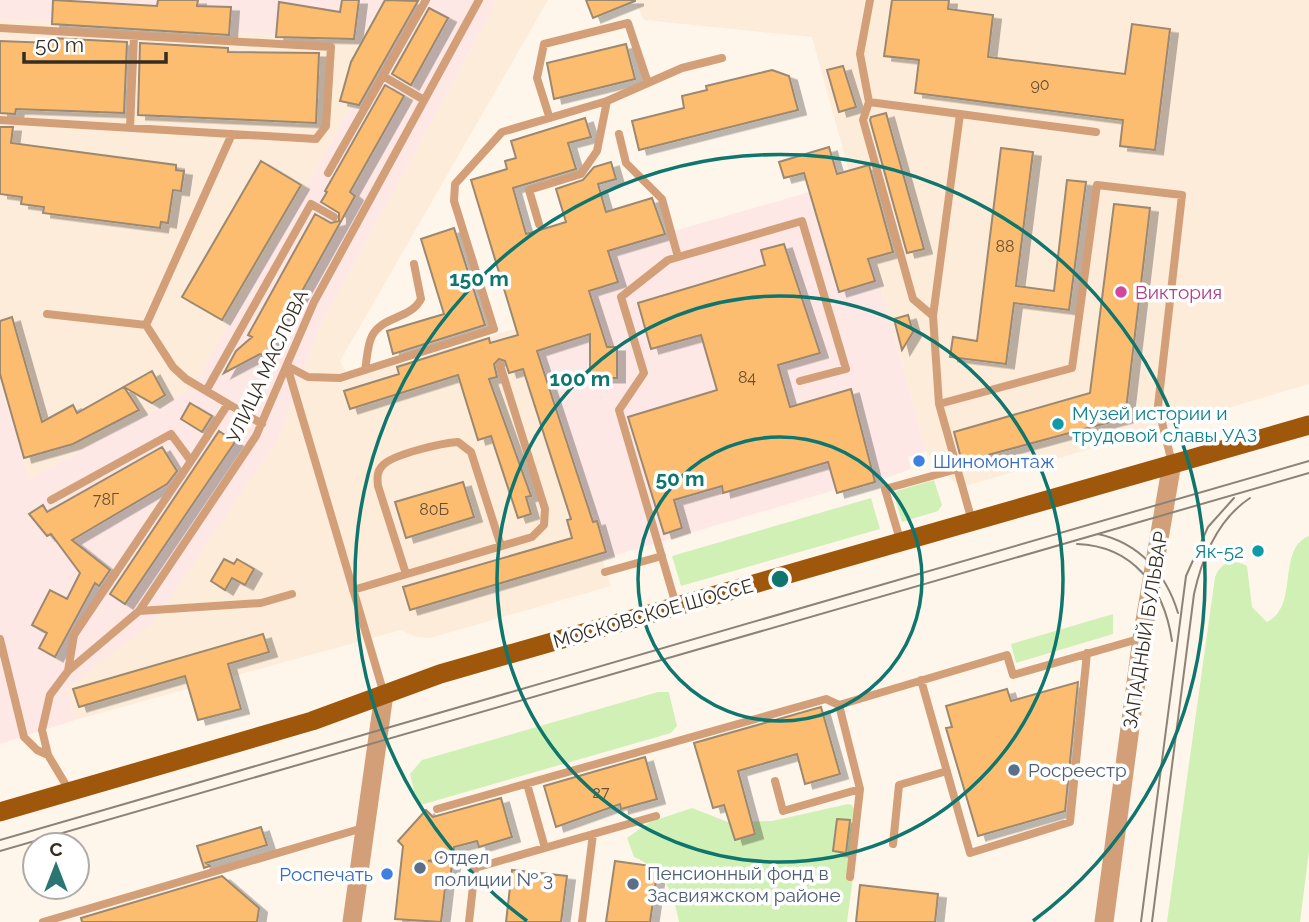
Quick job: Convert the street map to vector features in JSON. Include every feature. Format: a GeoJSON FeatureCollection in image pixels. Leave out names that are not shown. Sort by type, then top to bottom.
{"type":"FeatureCollection","features":[{"type":"Feature","properties":{"kind":"main road","name":"МОСКОВСКОЕ ШОССЕ"},"geometry":{"type":"LineString","coordinates":[[0,812],[312,721],[440,674],[1309,425]]}},
{"type":"Feature","properties":{"kind":"street","name":"ЗАПАДНЫЙ БУЛЬВАР"},"geometry":{"type":"LineString","coordinates":[[1104,922],[1142,638],[1172,463]]}},
{"type":"Feature","properties":{"kind":"street"},"geometry":{"type":"LineString","coordinates":[[352,922],[384,694]]}},
{"type":"Feature","properties":{"kind":"lane"},"geometry":{"type":"LineString","coordinates":[[328,173],[426,0]]}},
{"type":"Feature","properties":{"kind":"lane","name":"УЛИЦА МАСЛОВА"},"geometry":{"type":"LineString","coordinates":[[71,792],[48,755],[42,730],[43,715],[50,695],[68,671],[139,611],[262,424],[314,302],[479,0]]}},
{"type":"Feature","properties":{"kind":"lane"},"geometry":{"type":"LineString","coordinates":[[870,0],[860,54],[869,102],[863,120],[912,299],[933,316]]}},
{"type":"Feature","properties":{"kind":"lane"},"geometry":{"type":"LineString","coordinates":[[549,116],[537,78],[544,44],[628,23],[648,83]]}},
{"type":"Feature","properties":{"kind":"lane"},"geometry":{"type":"LineString","coordinates":[[0,28],[331,47],[326,126],[316,139],[0,120]]}},
{"type":"Feature","properties":{"kind":"lane"},"geometry":{"type":"LineString","coordinates":[[130,128],[134,36]]}},
{"type":"Feature","properties":{"kind":"lane"},"geometry":{"type":"LineString","coordinates":[[287,366],[308,377],[340,378],[494,329],[454,201],[455,184],[502,132],[607,101],[682,68],[722,58]]}},
{"type":"Feature","properties":{"kind":"lane"},"geometry":{"type":"LineString","coordinates":[[383,76],[424,100]]}},
{"type":"Feature","properties":{"kind":"lane"},"geometry":{"type":"LineString","coordinates":[[539,224],[528,190],[581,174],[597,152],[607,101]]}},
{"type":"Feature","properties":{"kind":"lane"},"geometry":{"type":"LineString","coordinates":[[869,102],[1096,132]]}},
{"type":"Feature","properties":{"kind":"lane"},"geometry":{"type":"LineString","coordinates":[[960,114],[933,316],[939,404],[972,521]]}},
{"type":"Feature","properties":{"kind":"lane"},"geometry":{"type":"LineString","coordinates":[[146,326],[232,134]]}},
{"type":"Feature","properties":{"kind":"lane"},"geometry":{"type":"LineString","coordinates":[[619,134],[626,163],[662,199],[678,257]]}},
{"type":"Feature","properties":{"kind":"lane"},"geometry":{"type":"LineString","coordinates":[[939,404],[1072,368],[1097,185],[1182,195],[1158,406],[1172,463]]}},
{"type":"Feature","properties":{"kind":"lane"},"geometry":{"type":"LineString","coordinates":[[206,391],[311,204],[334,217]]}},
{"type":"Feature","properties":{"kind":"lane"},"geometry":{"type":"LineString","coordinates":[[677,607],[619,410],[644,373],[621,297],[668,260],[802,221],[846,369],[800,381]]}},
{"type":"Feature","properties":{"kind":"lane"},"geometry":{"type":"LineString","coordinates":[[365,370],[372,335],[382,324],[413,310],[421,299],[414,264]]}},
{"type":"Feature","properties":{"kind":"lane"},"geometry":{"type":"LineString","coordinates":[[47,314],[146,326],[173,367],[206,391],[262,424]]}},
{"type":"Feature","properties":{"kind":"lane"},"geometry":{"type":"LineString","coordinates":[[353,590],[532,537],[540,531],[546,519],[500,365]]}},
{"type":"Feature","properties":{"kind":"lane"},"geometry":{"type":"LineString","coordinates":[[287,366],[384,694]]}},
{"type":"Feature","properties":{"kind":"lane"},"geometry":{"type":"LineString","coordinates":[[68,671],[74,635],[228,404]]}},
{"type":"Feature","properties":{"kind":"lane"},"geometry":{"type":"LineString","coordinates":[[51,500],[171,434],[191,461]]}},
{"type":"Feature","properties":{"kind":"lane"},"geometry":{"type":"LineString","coordinates":[[405,574],[377,486],[377,475],[387,461],[446,443],[458,442],[471,452],[501,546]]}},
{"type":"Feature","properties":{"kind":"lane"},"geometry":{"type":"LineString","coordinates":[[901,543],[885,489],[957,469]]}},
{"type":"Feature","properties":{"kind":"lane"},"geometry":{"type":"LineString","coordinates":[[605,572],[662,556]]}},
{"type":"Feature","properties":{"kind":"lane"},"geometry":{"type":"LineString","coordinates":[[139,611],[261,603],[292,594]]}},
{"type":"Feature","properties":{"kind":"lane"},"geometry":{"type":"LineString","coordinates":[[437,809],[826,699],[839,705],[1007,655],[1013,675],[1142,638]]}},
{"type":"Feature","properties":{"kind":"lane"},"geometry":{"type":"LineString","coordinates":[[0,639],[24,737],[37,750],[48,755]]}},
{"type":"Feature","properties":{"kind":"lane"},"geometry":{"type":"LineString","coordinates":[[921,680],[970,853],[1070,822],[1087,653]]}},
{"type":"Feature","properties":{"kind":"lane"},"geometry":{"type":"LineString","coordinates":[[839,705],[860,789],[850,877]]}},
{"type":"Feature","properties":{"kind":"lane"},"geometry":{"type":"LineString","coordinates":[[893,844],[899,785],[947,771]]}},
{"type":"Feature","properties":{"kind":"lane"},"geometry":{"type":"LineString","coordinates":[[775,781],[783,811],[860,789]]}},
{"type":"Feature","properties":{"kind":"lane"},"geometry":{"type":"LineString","coordinates":[[527,784],[545,848]]}},
{"type":"Feature","properties":{"kind":"lane"},"geometry":{"type":"LineString","coordinates":[[469,922],[475,868],[656,816]]}},
{"type":"Feature","properties":{"kind":"lane"},"geometry":{"type":"LineString","coordinates":[[43,922],[365,828]]}},
{"type":"Feature","properties":{"kind":"lane"},"geometry":{"type":"LineString","coordinates":[[582,922],[593,834]]}},
{"type":"Feature","properties":{"kind":"lane"},"geometry":{"type":"LineString","coordinates":[[76,912],[79,922]]}},
{"type":"Feature","properties":{"kind":"shaded area"},"geometry":{"type":"Polygon","coordinates":[[[0,0],[383,0],[361,38],[354,39],[0,19],[0,0]]]}},
{"type":"Feature","properties":{"kind":"shaded area"},"geometry":{"type":"Polygon","coordinates":[[[383,0],[411,0],[192,389],[29,479],[0,383],[0,19],[361,38],[383,0]]]}},
{"type":"Feature","properties":{"kind":"shaded area"},"geometry":{"type":"Polygon","coordinates":[[[411,0],[494,0],[493,9],[320,326],[279,437],[154,622],[66,689],[75,720],[0,744],[0,383],[29,479],[192,389],[411,0]]]}},
{"type":"Feature","properties":{"kind":"shaded area"},"geometry":{"type":"Polygon","coordinates":[[[494,0],[548,0],[340,361],[350,379],[530,324],[611,586],[430,638],[416,637],[401,630],[75,720],[66,689],[154,621],[279,437],[320,326],[493,9],[494,0]]]}},
{"type":"Feature","properties":{"kind":"shaded area"},"geometry":{"type":"Polygon","coordinates":[[[635,0],[1309,0],[1309,384],[962,487],[942,473],[926,451],[812,37],[644,20],[635,0]]]}},
{"type":"Feature","properties":{"kind":"shaded area"},"geometry":{"type":"Polygon","coordinates":[[[851,180],[926,451],[908,457],[911,469],[875,482],[837,494],[835,490],[603,559],[530,324],[522,275],[851,180]]]}},
{"type":"Feature","properties":{"kind":"green space"},"geometry":{"type":"Polygon","coordinates":[[[934,480],[942,505],[938,511],[902,522],[893,492],[934,480]]]}},
{"type":"Feature","properties":{"kind":"green space"},"geometry":{"type":"Polygon","coordinates":[[[871,498],[880,529],[681,586],[672,556],[871,498]]]}},
{"type":"Feature","properties":{"kind":"green space"},"geometry":{"type":"Polygon","coordinates":[[[1309,536],[1309,851],[1300,922],[1167,922],[1215,577],[1220,568],[1228,563],[1237,562],[1247,566],[1252,607],[1267,622],[1277,614],[1283,604],[1293,553],[1299,543],[1309,536]]]}},
{"type":"Feature","properties":{"kind":"green space"},"geometry":{"type":"Polygon","coordinates":[[[1113,614],[1113,634],[1016,663],[1011,644],[1113,614]]]}},
{"type":"Feature","properties":{"kind":"green space"},"geometry":{"type":"Polygon","coordinates":[[[658,692],[669,692],[677,726],[671,733],[417,804],[410,774],[422,760],[658,692]]]}},
{"type":"Feature","properties":{"kind":"green space"},"geometry":{"type":"Polygon","coordinates":[[[852,805],[860,825],[847,922],[679,922],[666,883],[653,868],[634,857],[627,838],[650,822],[692,808],[728,822],[772,821],[852,805]]]}},
{"type":"Feature","properties":{"kind":"building"},"geometry":{"type":"Polygon","coordinates":[[[53,0],[157,6],[158,0],[198,0],[197,6],[231,7],[229,35],[52,24],[53,0]]]}},
{"type":"Feature","properties":{"kind":"building"},"geometry":{"type":"Polygon","coordinates":[[[342,0],[359,0],[354,39],[276,37],[279,2],[340,12],[342,0]]]}},
{"type":"Feature","properties":{"kind":"building"},"geometry":{"type":"Polygon","coordinates":[[[385,0],[418,1],[359,105],[340,101],[351,62],[385,0]]]}},
{"type":"Feature","properties":{"kind":"building"},"geometry":{"type":"Polygon","coordinates":[[[586,0],[635,0],[635,1],[593,18],[586,0]]]}},
{"type":"Feature","properties":{"kind":"building"},"geometry":{"type":"Polygon","coordinates":[[[892,0],[949,0],[948,9],[993,15],[988,57],[1125,74],[1132,24],[1170,29],[1155,150],[1120,146],[1123,120],[915,93],[919,60],[884,56],[892,0]]]}},
{"type":"Feature","properties":{"kind":"building"},"geometry":{"type":"Polygon","coordinates":[[[429,8],[448,18],[411,85],[392,74],[429,8]]]}},
{"type":"Feature","properties":{"kind":"building"},"geometry":{"type":"Polygon","coordinates":[[[51,38],[127,42],[124,113],[16,109],[15,114],[0,113],[0,41],[51,43],[51,38]]]}},
{"type":"Feature","properties":{"kind":"building"},"geometry":{"type":"Polygon","coordinates":[[[140,43],[228,48],[228,52],[319,53],[316,123],[138,115],[140,43]]]}},
{"type":"Feature","properties":{"kind":"building"},"geometry":{"type":"Polygon","coordinates":[[[626,44],[635,79],[554,99],[547,63],[626,44]]]}},
{"type":"Feature","properties":{"kind":"building"},"geometry":{"type":"Polygon","coordinates":[[[843,66],[856,107],[839,112],[827,70],[843,66]]]}},
{"type":"Feature","properties":{"kind":"building"},"geometry":{"type":"Polygon","coordinates":[[[772,70],[789,76],[798,110],[639,150],[632,121],[684,108],[682,96],[707,90],[706,86],[772,70]]]}},
{"type":"Feature","properties":{"kind":"building"},"geometry":{"type":"Polygon","coordinates":[[[385,85],[404,96],[350,192],[355,196],[266,356],[260,354],[224,373],[236,351],[252,337],[248,335],[315,214],[331,223],[339,221],[339,213],[321,202],[385,85]]]}},
{"type":"Feature","properties":{"kind":"building"},"geometry":{"type":"Polygon","coordinates":[[[886,113],[924,249],[907,253],[870,120],[871,117],[886,113]]]}},
{"type":"Feature","properties":{"kind":"building"},"geometry":{"type":"Polygon","coordinates":[[[585,118],[591,137],[568,143],[576,169],[513,188],[526,234],[566,222],[556,189],[583,180],[594,167],[611,162],[616,179],[598,184],[606,212],[652,198],[665,234],[608,251],[618,282],[589,291],[607,347],[617,347],[617,378],[590,378],[590,334],[537,351],[593,522],[597,521],[606,552],[410,610],[403,587],[572,538],[567,520],[571,519],[523,369],[509,373],[505,361],[499,359],[494,364],[497,377],[489,379],[531,496],[526,497],[531,514],[518,518],[491,436],[478,440],[458,375],[350,409],[344,391],[399,374],[397,367],[489,338],[490,343],[518,335],[471,180],[507,169],[505,161],[516,158],[511,141],[585,118]]]}},
{"type":"Feature","properties":{"kind":"building"},"geometry":{"type":"Polygon","coordinates":[[[0,127],[13,127],[11,143],[176,165],[176,170],[184,171],[181,191],[173,190],[168,223],[161,222],[160,228],[43,213],[44,207],[21,204],[22,197],[0,194],[0,127]]]}},
{"type":"Feature","properties":{"kind":"building"},"geometry":{"type":"Polygon","coordinates":[[[829,147],[837,174],[869,165],[893,252],[868,259],[875,281],[839,292],[804,173],[784,178],[779,162],[829,147]]]}},
{"type":"Feature","properties":{"kind":"building"},"geometry":{"type":"Polygon","coordinates":[[[1001,148],[1033,152],[1016,286],[1054,291],[1067,180],[1086,182],[1069,310],[1014,303],[1006,364],[950,357],[953,337],[977,341],[1001,148]]]}},
{"type":"Feature","properties":{"kind":"building"},"geometry":{"type":"Polygon","coordinates":[[[261,161],[301,185],[222,320],[182,297],[261,161]]]}},
{"type":"Feature","properties":{"kind":"building"},"geometry":{"type":"Polygon","coordinates":[[[1114,204],[1150,208],[1125,418],[962,462],[954,432],[1090,393],[1114,204]]]}},
{"type":"Feature","properties":{"kind":"building"},"geometry":{"type":"Polygon","coordinates":[[[454,228],[485,325],[393,354],[387,331],[444,314],[421,239],[454,228]]]}},
{"type":"Feature","properties":{"kind":"building"},"geometry":{"type":"Polygon","coordinates":[[[784,244],[820,353],[778,365],[790,407],[851,389],[875,482],[837,493],[828,462],[723,493],[722,486],[674,500],[682,528],[664,534],[628,417],[717,390],[701,335],[651,349],[638,303],[765,265],[761,250],[784,244]]]}},
{"type":"Feature","properties":{"kind":"building"},"geometry":{"type":"Polygon","coordinates":[[[908,315],[913,332],[902,350],[894,319],[908,315]]]}},
{"type":"Feature","properties":{"kind":"building"},"geometry":{"type":"Polygon","coordinates":[[[12,317],[42,422],[73,405],[77,413],[152,371],[165,395],[152,403],[124,387],[139,410],[73,444],[24,458],[0,374],[0,321],[12,317]]]}},
{"type":"Feature","properties":{"kind":"building"},"geometry":{"type":"Polygon","coordinates":[[[190,403],[212,416],[202,432],[181,419],[190,403]]]}},
{"type":"Feature","properties":{"kind":"building"},"geometry":{"type":"Polygon","coordinates":[[[219,431],[235,442],[125,604],[110,594],[219,431]]]}},
{"type":"Feature","properties":{"kind":"building"},"geometry":{"type":"Polygon","coordinates":[[[162,447],[177,471],[167,484],[72,540],[110,570],[99,586],[95,583],[55,657],[39,648],[47,633],[32,625],[50,590],[67,599],[80,573],[51,534],[47,536],[29,514],[43,505],[47,512],[162,447]]]}},
{"type":"Feature","properties":{"kind":"building"},"geometry":{"type":"Polygon","coordinates":[[[463,482],[474,517],[406,538],[395,502],[463,482]]]}},
{"type":"Feature","properties":{"kind":"building"},"geometry":{"type":"Polygon","coordinates":[[[224,559],[234,564],[237,559],[254,569],[245,585],[232,578],[225,590],[211,581],[224,559]]]}},
{"type":"Feature","properties":{"kind":"building"},"geometry":{"type":"Polygon","coordinates":[[[263,634],[269,652],[228,664],[241,709],[198,720],[185,676],[79,707],[73,689],[263,634]]]}},
{"type":"Feature","properties":{"kind":"building","name":"Росреестр"},"geometry":{"type":"Polygon","coordinates":[[[1078,682],[1065,811],[978,836],[946,728],[952,727],[946,706],[1007,689],[1011,701],[1078,682]]]}},
{"type":"Feature","properties":{"kind":"building"},"geometry":{"type":"Polygon","coordinates":[[[821,707],[840,774],[805,784],[797,754],[738,771],[755,834],[735,840],[724,805],[713,808],[694,743],[821,707]]]}},
{"type":"Feature","properties":{"kind":"building"},"geometry":{"type":"Polygon","coordinates":[[[645,757],[657,799],[621,809],[620,804],[556,827],[544,786],[645,757]]]}},
{"type":"Feature","properties":{"kind":"building","name":"Отдел полиции № 3"},"geometry":{"type":"Polygon","coordinates":[[[501,798],[512,837],[479,847],[477,841],[454,847],[453,854],[428,861],[452,864],[450,880],[446,880],[441,922],[395,919],[403,846],[398,841],[426,810],[433,817],[501,798]]]}},
{"type":"Feature","properties":{"kind":"building"},"geometry":{"type":"Polygon","coordinates":[[[837,819],[850,820],[846,853],[833,851],[837,819]]]}},
{"type":"Feature","properties":{"kind":"building"},"geometry":{"type":"Polygon","coordinates":[[[261,827],[267,845],[206,863],[210,866],[204,868],[197,846],[261,827]]]}},
{"type":"Feature","properties":{"kind":"building","name":"Пенсионный фонд в Засвияжском районе"},"geometry":{"type":"Polygon","coordinates":[[[615,861],[658,867],[650,922],[606,922],[615,861]]]}},
{"type":"Feature","properties":{"kind":"building"},"geometry":{"type":"Polygon","coordinates":[[[512,870],[567,876],[561,922],[506,922],[512,870]]]}},
{"type":"Feature","properties":{"kind":"building"},"geometry":{"type":"Polygon","coordinates":[[[222,876],[259,908],[257,922],[82,922],[81,918],[222,876]]]}},
{"type":"Feature","properties":{"kind":"building"},"geometry":{"type":"Polygon","coordinates":[[[860,885],[938,894],[935,922],[856,922],[860,885]]]}},
{"type":"Feature","properties":{"kind":"tram line"},"geometry":{"type":"LineString","coordinates":[[0,840],[1309,461]]}},
{"type":"Feature","properties":{"kind":"tram line"},"geometry":{"type":"LineString","coordinates":[[0,851],[1309,473]]}},
{"type":"Feature","properties":{"kind":"tram line"},"geometry":{"type":"LineString","coordinates":[[1141,922],[1186,576],[1208,527],[1234,498]]}},
{"type":"Feature","properties":{"kind":"tram line"},"geometry":{"type":"LineString","coordinates":[[1152,922],[1194,594],[1213,540],[1229,517],[1250,498]]}},
{"type":"Feature","properties":{"kind":"tram line"},"geometry":{"type":"LineString","coordinates":[[1098,534],[1126,545],[1149,562],[1166,585],[1178,613]]}},
{"type":"Feature","properties":{"kind":"tram line"},"geometry":{"type":"LineString","coordinates":[[1077,544],[1114,552],[1130,561],[1142,573],[1162,603],[1172,641]]}},
{"type":"Feature","properties":{"kind":"place","name":"Виктория"},"geometry":{"type":"Point","coordinates":[1121,292]}},
{"type":"Feature","properties":{"kind":"place","name":"Музей истории и трудовой славы УАЗ"},"geometry":{"type":"Point","coordinates":[1058,424]}},
{"type":"Feature","properties":{"kind":"place","name":"Шиномонтаж"},"geometry":{"type":"Point","coordinates":[919,461]}},
{"type":"Feature","properties":{"kind":"place","name":"Як-52"},"geometry":{"type":"Point","coordinates":[1258,551]}},
{"type":"Feature","properties":{"kind":"place","name":"Росреестр"},"geometry":{"type":"Point","coordinates":[1014,770]}},
{"type":"Feature","properties":{"kind":"place","name":"Отдел полиции № 3"},"geometry":{"type":"Point","coordinates":[420,868]}},
{"type":"Feature","properties":{"kind":"place","name":"Роспечать"},"geometry":{"type":"Point","coordinates":[387,874]}},
{"type":"Feature","properties":{"kind":"place","name":"Пенсионный фонд в Засвияжском районе"},"geometry":{"type":"Point","coordinates":[633,884]}}]}
